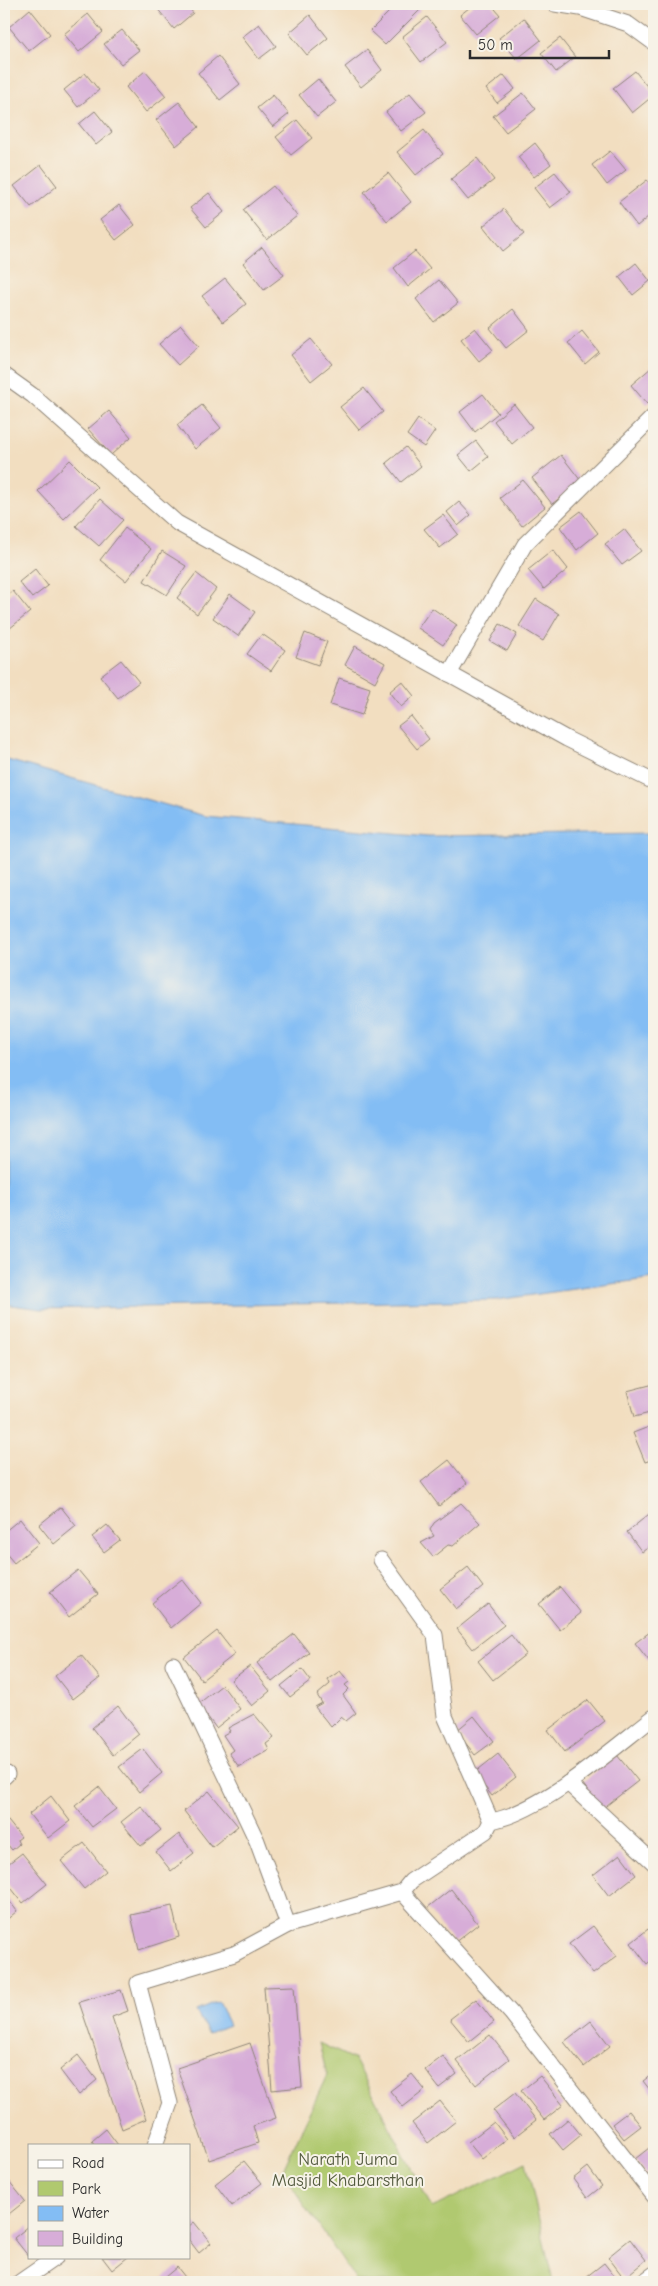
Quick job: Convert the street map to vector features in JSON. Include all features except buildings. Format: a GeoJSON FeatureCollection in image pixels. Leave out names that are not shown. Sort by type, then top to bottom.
{"type":"FeatureCollection","features":[{"type":"Feature","properties":{"kind":"street"},"geometry":{"type":"LineString","coordinates":[[555,4],[580,8],[628,24],[654,43]]}},
{"type":"Feature","properties":{"kind":"street"},"geometry":{"type":"LineString","coordinates":[[4,375],[32,395],[177,523],[567,739],[654,782]]}},
{"type":"Feature","properties":{"kind":"street"},"geometry":{"type":"LineString","coordinates":[[450,674],[525,544],[654,416]]}},
{"type":"Feature","properties":{"kind":"street"},"geometry":{"type":"LineString","coordinates":[[381,1560],[435,1634],[444,1716],[491,1821]]}},
{"type":"Feature","properties":{"kind":"street"},"geometry":{"type":"LineString","coordinates":[[173,1664],[257,1842],[288,1925]]}},
{"type":"Feature","properties":{"kind":"street"},"geometry":{"type":"LineString","coordinates":[[491,1821],[509,1818],[568,1783],[654,1717]]}},
{"type":"Feature","properties":{"kind":"street"},"geometry":{"type":"LineString","coordinates":[[568,1783],[654,1863]]}},
{"type":"Feature","properties":{"kind":"street"},"geometry":{"type":"LineString","coordinates":[[154,2144],[170,2103],[138,1983],[234,1954],[288,1925],[402,1892],[411,1881],[486,1831],[491,1821]]}},
{"type":"Feature","properties":{"kind":"street"},"geometry":{"type":"LineString","coordinates":[[402,1892],[511,2013],[653,2193]]}},
{"type":"Feature","properties":{"kind":"street"},"geometry":{"type":"LineString","coordinates":[[20,2282],[55,2258]]}},
{"type":"Feature","properties":{"kind":"street"},"geometry":{"type":"LineString","coordinates":[[644,2282],[654,2274]]}},
{"type":"Feature","properties":{"kind":"green space","name":"Narath Juma Masjid Khabarsthan"},"geometry":{"type":"Polygon","coordinates":[[[319,2043],[355,2060],[432,2208],[526,2162],[553,2282],[357,2282],[282,2172],[327,2075],[319,2043]]]}},
{"type":"Feature","properties":{"kind":"water"},"geometry":{"type":"Polygon","coordinates":[[[4,759],[205,816],[428,836],[654,833],[654,1278],[496,1300],[41,1309],[4,1304],[4,759]]]}},
{"type":"Feature","properties":{"kind":"water"},"geometry":{"type":"Polygon","coordinates":[[[218,2002],[229,2025],[208,2033],[196,2011],[218,2002]]]}}]}
